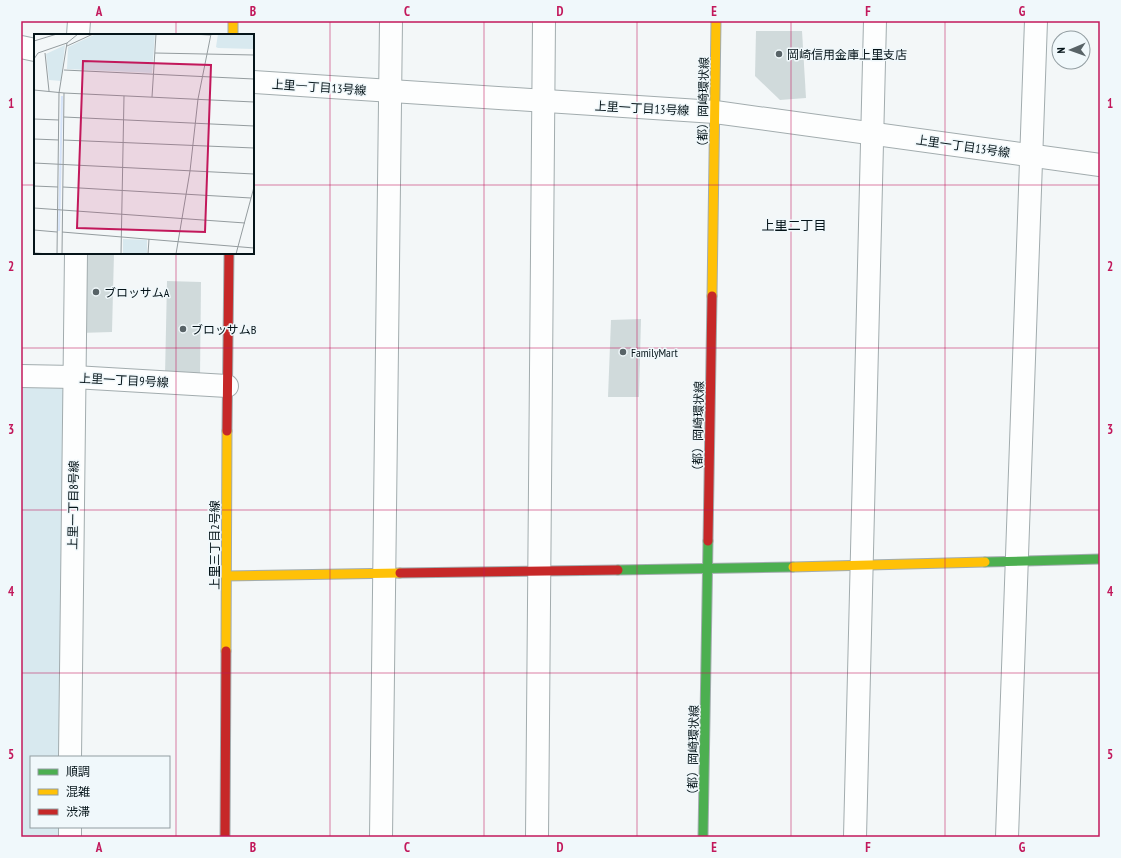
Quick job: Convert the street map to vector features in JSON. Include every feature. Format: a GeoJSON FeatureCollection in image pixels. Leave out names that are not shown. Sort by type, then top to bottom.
{"type":"FeatureCollection","features":[{"type":"Feature","properties":{"kind":"street"},"geometry":{"type":"LineString","coordinates":[[78,34],[79,21]]}},
{"type":"Feature","properties":{"kind":"street"},"geometry":{"type":"LineString","coordinates":[[233,21],[233,34]]}},
{"type":"Feature","properties":{"kind":"street"},"geometry":{"type":"LineString","coordinates":[[381,837],[391,21]]}},
{"type":"Feature","properties":{"kind":"street"},"geometry":{"type":"LineString","coordinates":[[537,837],[542,102],[544,21]]}},
{"type":"Feature","properties":{"kind":"street","name":"（都）岡崎環状線"},"geometry":{"type":"LineString","coordinates":[[703,837],[716,21]]}},
{"type":"Feature","properties":{"kind":"street"},"geometry":{"type":"LineString","coordinates":[[855,837],[875,21]]}},
{"type":"Feature","properties":{"kind":"street"},"geometry":{"type":"LineString","coordinates":[[1007,837],[1036,21]]}},
{"type":"Feature","properties":{"kind":"street"},"geometry":{"type":"LineString","coordinates":[[21,47],[34,50]]}},
{"type":"Feature","properties":{"kind":"street","name":"上里一丁目13号線"},"geometry":{"type":"LineString","coordinates":[[254,82],[542,102],[715,112],[1100,165]]}},
{"type":"Feature","properties":{"kind":"street","name":"上里一丁目8号線"},"geometry":{"type":"LineString","coordinates":[[70,756],[76,254]]}},
{"type":"Feature","properties":{"kind":"street","name":"上里三丁目2号線"},"geometry":{"type":"LineString","coordinates":[[225,837],[229,254]]}},
{"type":"Feature","properties":{"kind":"street","name":"上里一丁目9号線"},"geometry":{"type":"LineString","coordinates":[[21,376],[74,377],[227,386]]}},
{"type":"Feature","properties":{"kind":"street"},"geometry":{"type":"LineString","coordinates":[[226,576],[708,569],[1100,559]]}},
{"type":"Feature","properties":{"kind":"shaded area"},"geometry":{"type":"Polygon","coordinates":[[[21,386],[60,387],[66,393],[63,756],[30,756],[30,828],[62,828],[62,837],[21,837],[21,386]]]}},
{"type":"Feature","properties":{"kind":"building","name":"岡崎信用金庫上里支店"},"geometry":{"type":"Polygon","coordinates":[[[756,31],[802,31],[806,98],[780,100],[755,76],[756,31]]]}},
{"type":"Feature","properties":{"kind":"building","name":"ブロッサムA"},"geometry":{"type":"Polygon","coordinates":[[[80,254],[114,254],[112,332],[79,333],[80,254]]]}},
{"type":"Feature","properties":{"kind":"building","name":"ブロッサムB"},"geometry":{"type":"Polygon","coordinates":[[[167,281],[201,282],[200,376],[165,376],[167,281]]]}},
{"type":"Feature","properties":{"kind":"building"},"geometry":{"type":"Polygon","coordinates":[[[641,319],[639,397],[608,397],[611,320],[641,319]]]}},
{"type":"Feature","properties":{"kind":"traffic: fast"},"geometry":{"type":"LineString","coordinates":[[703,837],[708,541]]}},
{"type":"Feature","properties":{"kind":"traffic: fast"},"geometry":{"type":"LineString","coordinates":[[985,562],[1100,559]]}},
{"type":"Feature","properties":{"kind":"traffic: fast"},"geometry":{"type":"LineString","coordinates":[[618,570],[793,567]]}},
{"type":"Feature","properties":{"kind":"traffic: slow"},"geometry":{"type":"LineString","coordinates":[[233,21],[233,34]]}},
{"type":"Feature","properties":{"kind":"traffic: slow"},"geometry":{"type":"LineString","coordinates":[[712,296],[716,21]]}},
{"type":"Feature","properties":{"kind":"traffic: slow"},"geometry":{"type":"LineString","coordinates":[[226,651],[227,431]]}},
{"type":"Feature","properties":{"kind":"traffic: slow"},"geometry":{"type":"LineString","coordinates":[[793,567],[985,562]]}},
{"type":"Feature","properties":{"kind":"traffic: slow"},"geometry":{"type":"LineString","coordinates":[[226,576],[400,573]]}},
{"type":"Feature","properties":{"kind":"traffic: jam"},"geometry":{"type":"LineString","coordinates":[[227,431],[229,254]]}},
{"type":"Feature","properties":{"kind":"traffic: jam"},"geometry":{"type":"LineString","coordinates":[[708,541],[712,296]]}},
{"type":"Feature","properties":{"kind":"traffic: jam"},"geometry":{"type":"LineString","coordinates":[[400,573],[618,570]]}},
{"type":"Feature","properties":{"kind":"traffic: jam"},"geometry":{"type":"LineString","coordinates":[[225,837],[226,651]]}},
{"type":"Feature","properties":{"kind":"place","name":"岡崎信用金庫上里支店"},"geometry":{"type":"Point","coordinates":[779,54]}},
{"type":"Feature","properties":{"kind":"place","name":"ブロッサムA"},"geometry":{"type":"Point","coordinates":[96,292]}},
{"type":"Feature","properties":{"kind":"place","name":"ブロッサムB"},"geometry":{"type":"Point","coordinates":[183,329]}},
{"type":"Feature","properties":{"kind":"place","name":"FamilyMart"},"geometry":{"type":"Point","coordinates":[623,352]}},
{"type":"Feature","properties":{"kind":"district","name":"上里二丁目"},"geometry":{"type":"Point","coordinates":[794,225]}}]}
